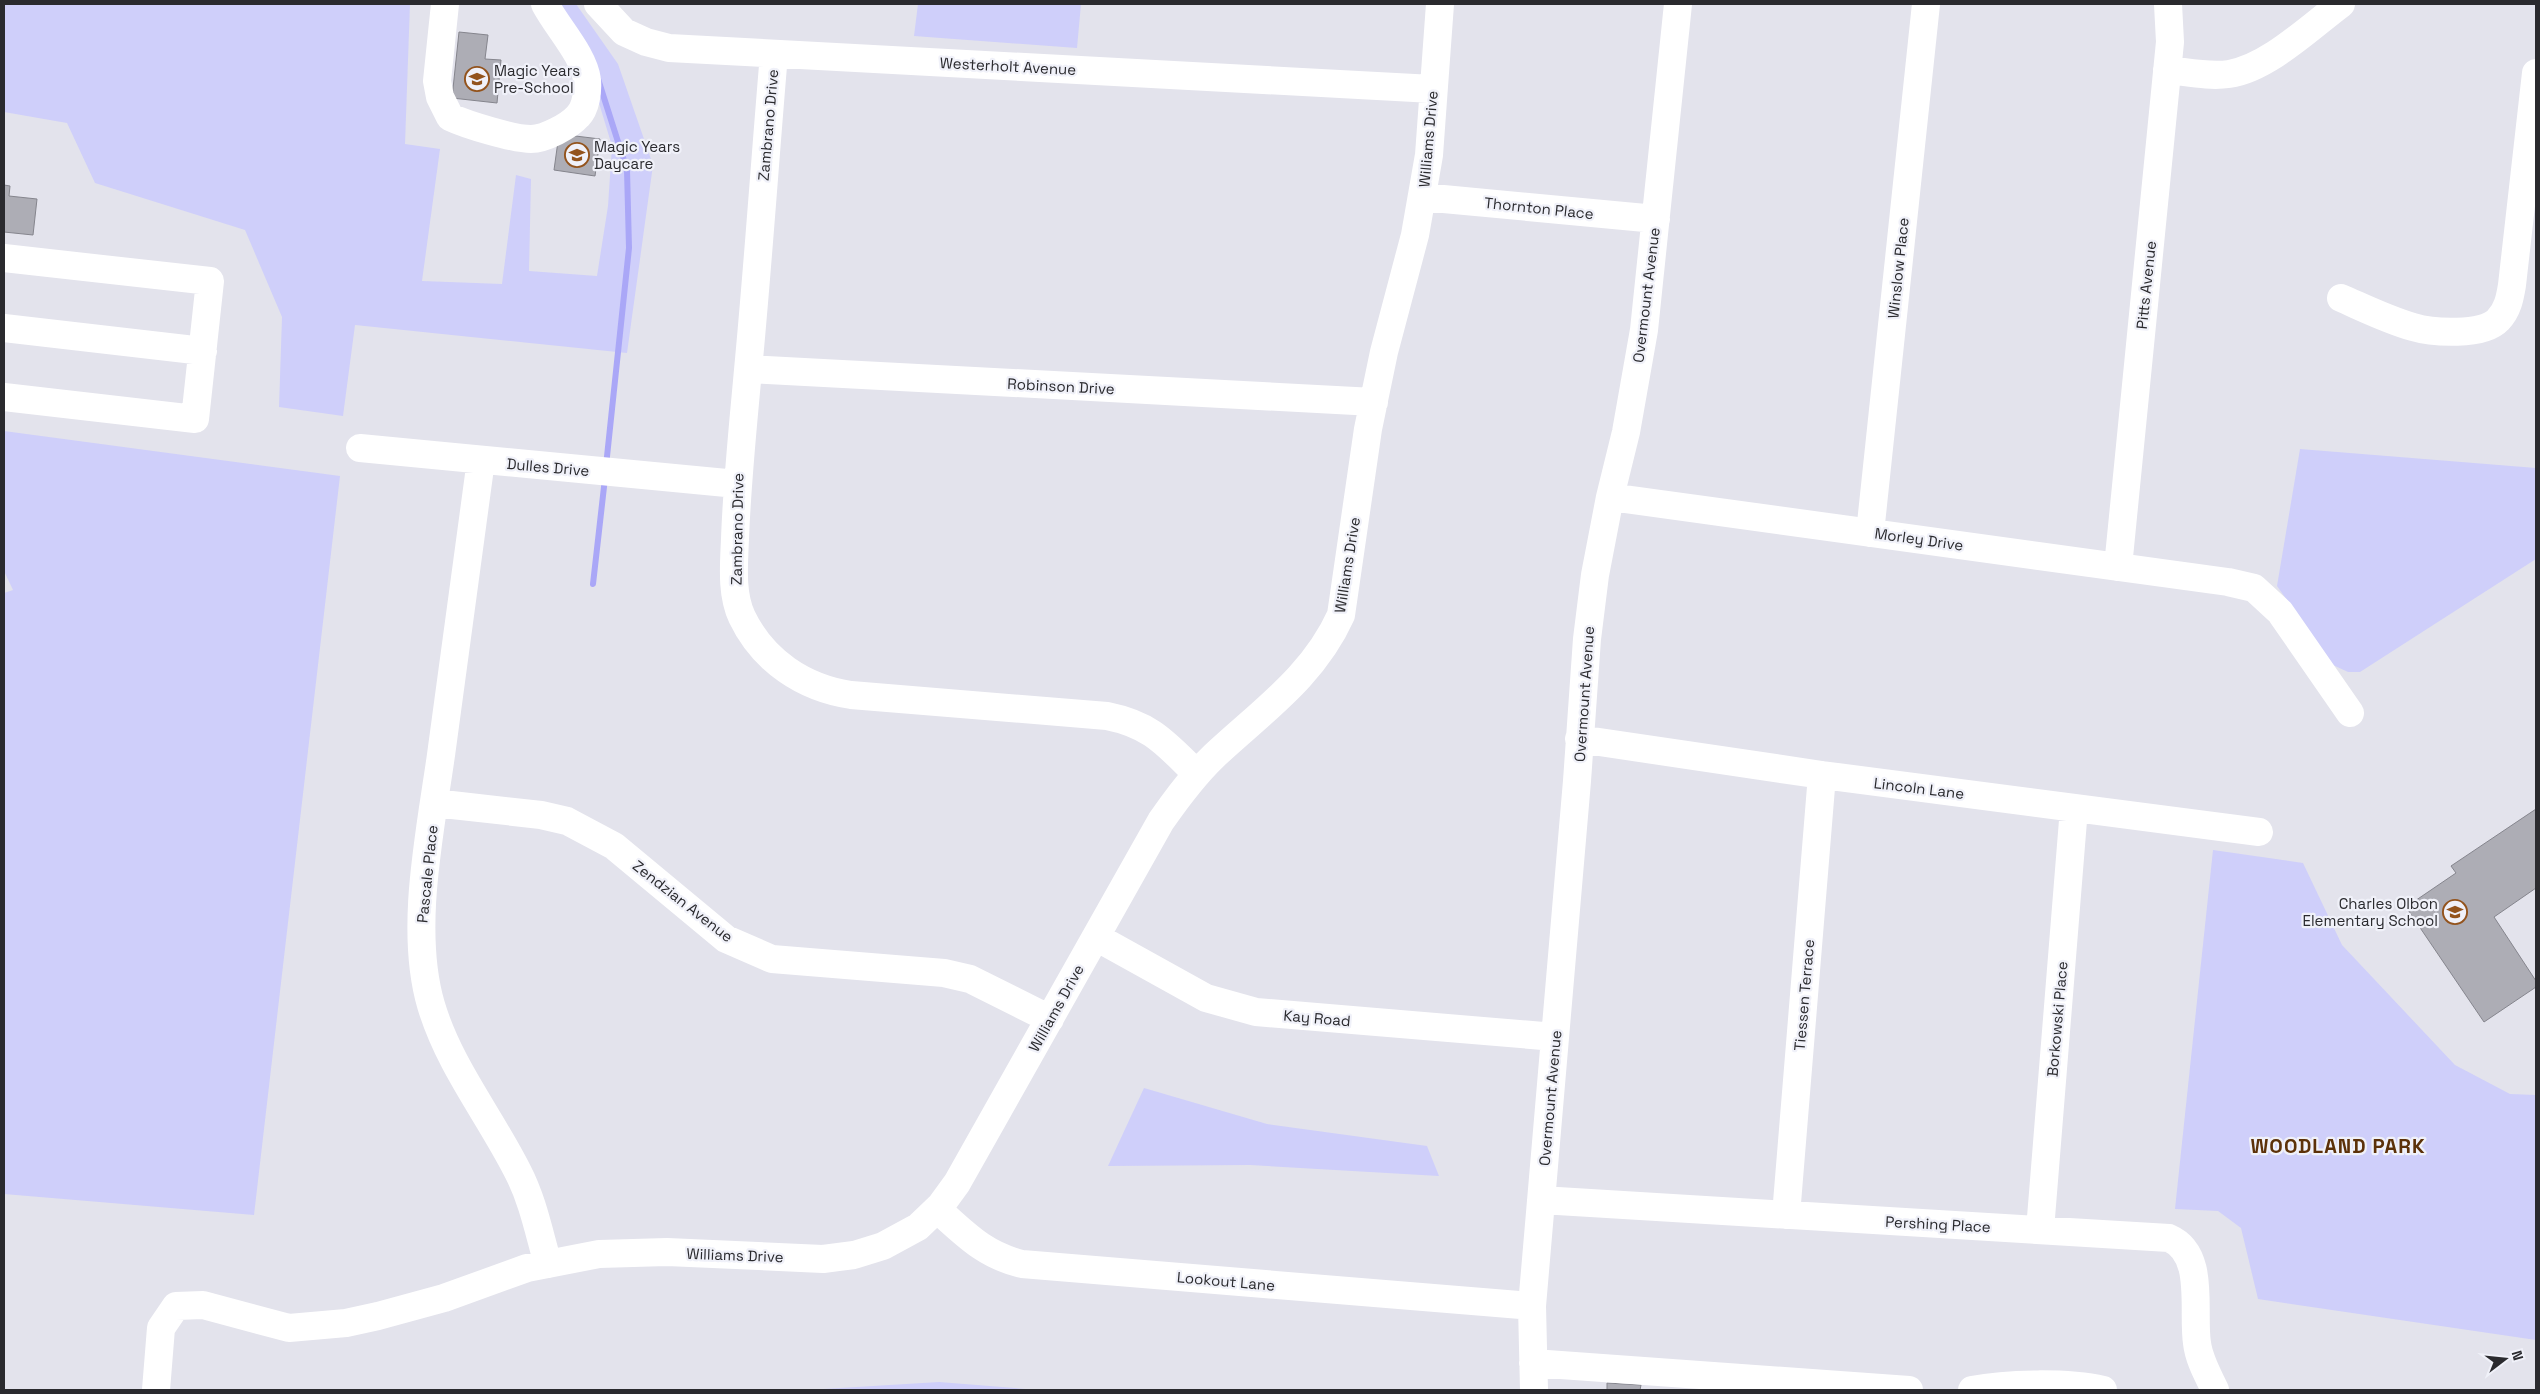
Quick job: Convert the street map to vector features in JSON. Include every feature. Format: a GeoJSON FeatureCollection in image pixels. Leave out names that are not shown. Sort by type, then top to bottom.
{"type":"FeatureCollection","features":[{"type":"Feature","properties":{"kind":"street"},"geometry":{"type":"LineString","coordinates":[[445,4],[437,81],[440,96],[450,117],[528,139],[550,135],[579,116],[585,105],[587,79],[581,61],[545,4]]}},
{"type":"Feature","properties":{"kind":"street","name":"Westerholt Avenue"},"geometry":{"type":"LineString","coordinates":[[598,4],[624,32],[646,42],[669,48],[1433,89]]}},
{"type":"Feature","properties":{"kind":"street","name":"Williams Drive"},"geometry":{"type":"LineString","coordinates":[[156,1390],[161,1328],[176,1306],[203,1305],[289,1328],[346,1323],[444,1298],[527,1268],[608,1254],[666,1252],[823,1258],[854,1255],[883,1246],[918,1226],[937,1209],[957,1183],[1161,821],[1197,774],[1309,668],[1332,635],[1341,615],[1374,402],[1422,197],[1429,155],[1440,4]]}},
{"type":"Feature","properties":{"kind":"street","name":"Overmount Avenue"},"geometry":{"type":"LineString","coordinates":[[1534,1390],[1532,1306],[1587,639],[1595,575],[1610,497],[1626,432],[1644,330],[1678,4]]}},
{"type":"Feature","properties":{"kind":"street","name":"Winslow Place"},"geometry":{"type":"LineString","coordinates":[[1870,532],[1926,4]]}},
{"type":"Feature","properties":{"kind":"street","name":"Pitts Avenue"},"geometry":{"type":"LineString","coordinates":[[2118,566],[2167,70],[2170,21],[2168,4]]}},
{"type":"Feature","properties":{"kind":"street"},"geometry":{"type":"LineString","coordinates":[[2167,70],[2230,74],[2248,68],[2280,50],[2341,4]]}},
{"type":"Feature","properties":{"kind":"street","name":"Zambrano Drive"},"geometry":{"type":"LineString","coordinates":[[774,54],[737,484],[734,571],[736,598],[742,617],[767,654],[784,669],[807,684],[827,691],[850,695],[1108,716],[1126,720],[1146,728],[1158,737],[1197,774]]}},
{"type":"Feature","properties":{"kind":"street"},"geometry":{"type":"LineString","coordinates":[[2341,298],[2414,327],[2466,331],[2480,330],[2497,321],[2508,306],[2512,284],[2536,73]]}},
{"type":"Feature","properties":{"kind":"street","name":"Thornton Place"},"geometry":{"type":"LineString","coordinates":[[1422,197],[1656,219]]}},
{"type":"Feature","properties":{"kind":"street"},"geometry":{"type":"LineString","coordinates":[[4,258],[210,281],[195,419],[4,397]]}},
{"type":"Feature","properties":{"kind":"street"},"geometry":{"type":"LineString","coordinates":[[4,328],[203,351]]}},
{"type":"Feature","properties":{"kind":"street","name":"Robinson Drive"},"geometry":{"type":"LineString","coordinates":[[748,369],[1374,402]]}},
{"type":"Feature","properties":{"kind":"street","name":"Dulles Drive"},"geometry":{"type":"LineString","coordinates":[[360,448],[737,484]]}},
{"type":"Feature","properties":{"kind":"street","name":"Pascale Place"},"geometry":{"type":"LineString","coordinates":[[481,460],[434,803],[422,910],[421,945],[423,974],[431,1006],[456,1065],[518,1172],[529,1198],[548,1264]]}},
{"type":"Feature","properties":{"kind":"street","name":"Morley Drive"},"geometry":{"type":"LineString","coordinates":[[1610,497],[2118,566],[2228,582],[2254,588],[2280,612],[2350,713]]}},
{"type":"Feature","properties":{"kind":"street","name":"Lincoln Lane"},"geometry":{"type":"LineString","coordinates":[[1580,739],[1822,775],[2259,832]]}},
{"type":"Feature","properties":{"kind":"street","name":"Tiessen Terrace"},"geometry":{"type":"LineString","coordinates":[[1786,1215],[1822,775]]}},
{"type":"Feature","properties":{"kind":"street","name":"Zendzian Avenue"},"geometry":{"type":"LineString","coordinates":[[434,803],[541,815],[567,821],[614,846],[671,896],[726,939],[772,959],[944,973],[970,980],[1050,1019]]}},
{"type":"Feature","properties":{"kind":"street","name":"Borkowski Place"},"geometry":{"type":"LineString","coordinates":[[2040,1230],[2074,808]]}},
{"type":"Feature","properties":{"kind":"street","name":"Kay Road"},"geometry":{"type":"LineString","coordinates":[[1096,937],[1206,998],[1256,1012],[1555,1037]]}},
{"type":"Feature","properties":{"kind":"street","name":"Pershing Place"},"geometry":{"type":"LineString","coordinates":[[1541,1200],[2169,1238],[2179,1242],[2191,1259],[2195,1286],[2194,1316],[2197,1344],[2215,1390]]}},
{"type":"Feature","properties":{"kind":"street","name":"Lookout Lane"},"geometry":{"type":"LineString","coordinates":[[937,1209],[979,1247],[1001,1259],[1022,1264],[1532,1306]]}},
{"type":"Feature","properties":{"kind":"street"},"geometry":{"type":"LineString","coordinates":[[1533,1363],[1909,1390]]}},
{"type":"Feature","properties":{"kind":"street"},"geometry":{"type":"LineString","coordinates":[[1972,1390],[2089,1387],[2103,1390]]}},
{"type":"Feature","properties":{"kind":"shaded area"},"geometry":{"type":"Polygon","coordinates":[[[4,4],[410,4],[405,144],[440,149],[422,281],[502,284],[516,175],[531,179],[529,271],[597,276],[608,206],[612,146],[589,70],[556,4],[576,4],[618,64],[653,165],[627,353],[355,325],[343,416],[279,407],[282,317],[245,230],[95,183],[67,123],[4,112],[4,4]]]}},
{"type":"Feature","properties":{"kind":"shaded area"},"geometry":{"type":"Polygon","coordinates":[[[918,4],[1081,4],[1077,48],[914,36],[918,4]]]}},
{"type":"Feature","properties":{"kind":"shaded area"},"geometry":{"type":"Polygon","coordinates":[[[4,431],[340,476],[254,1215],[4,1194],[4,593],[13,590],[4,571],[4,431]]]}},
{"type":"Feature","properties":{"kind":"shaded area"},"geometry":{"type":"Polygon","coordinates":[[[2300,449],[2536,468],[2536,559],[2360,672],[2348,672],[2333,665],[2277,586],[2300,449]]]}},
{"type":"Feature","properties":{"kind":"shaded area"},"geometry":{"type":"Polygon","coordinates":[[[2213,850],[2303,863],[2342,945],[2455,1065],[2510,1094],[2536,1095],[2536,1340],[2258,1299],[2241,1228],[2218,1211],[2175,1209],[2213,850]]]}},
{"type":"Feature","properties":{"kind":"shaded area"},"geometry":{"type":"Polygon","coordinates":[[[1144,1088],[1267,1124],[1427,1146],[1439,1176],[1250,1165],[1108,1166],[1144,1088]]]}},
{"type":"Feature","properties":{"kind":"shaded area"},"geometry":{"type":"Polygon","coordinates":[[[939,1382],[1039,1390],[807,1390],[939,1382]]]}},
{"type":"Feature","properties":{"kind":"building","name":"Magic Years Pre-School"},"geometry":{"type":"Polygon","coordinates":[[[459,32],[488,35],[485,59],[501,60],[497,103],[452,98],[459,32]]]}},
{"type":"Feature","properties":{"kind":"building","name":"Magic Years Daycare"},"geometry":{"type":"Polygon","coordinates":[[[559,134],[600,139],[595,176],[554,170],[559,134]]]}},
{"type":"Feature","properties":{"kind":"building"},"geometry":{"type":"Polygon","coordinates":[[[4,185],[10,186],[9,196],[37,199],[33,235],[4,232],[4,185]]]}},
{"type":"Feature","properties":{"kind":"building","name":"Charles Olbon Elementary School"},"geometry":{"type":"Polygon","coordinates":[[[2536,809],[2536,888],[2494,917],[2536,981],[2536,987],[2484,1022],[2406,907],[2456,873],[2451,866],[2536,809]]]}},
{"type":"Feature","properties":{"kind":"building"},"geometry":{"type":"Polygon","coordinates":[[[1607,1383],[1641,1385],[1640,1390],[1607,1390],[1607,1383]]]}},
{"type":"Feature","properties":{"kind":"waterway"},"geometry":{"type":"LineString","coordinates":[[598,79],[627,170],[629,248],[606,466]]}},
{"type":"Feature","properties":{"kind":"waterway"},"geometry":{"type":"LineString","coordinates":[[593,584],[605,478]]}},
{"type":"Feature","properties":{"kind":"place","name":"Magic Years Pre-School"},"geometry":{"type":"Point","coordinates":[477,79]}},
{"type":"Feature","properties":{"kind":"place","name":"Magic Years Daycare"},"geometry":{"type":"Point","coordinates":[577,155]}},
{"type":"Feature","properties":{"kind":"place","name":"Charles Olbon Elementary School"},"geometry":{"type":"Point","coordinates":[2455,912]}},
{"type":"Feature","properties":{"kind":"district","name":"WOODLAND PARK"},"geometry":{"type":"Point","coordinates":[2338,1146]}}]}
